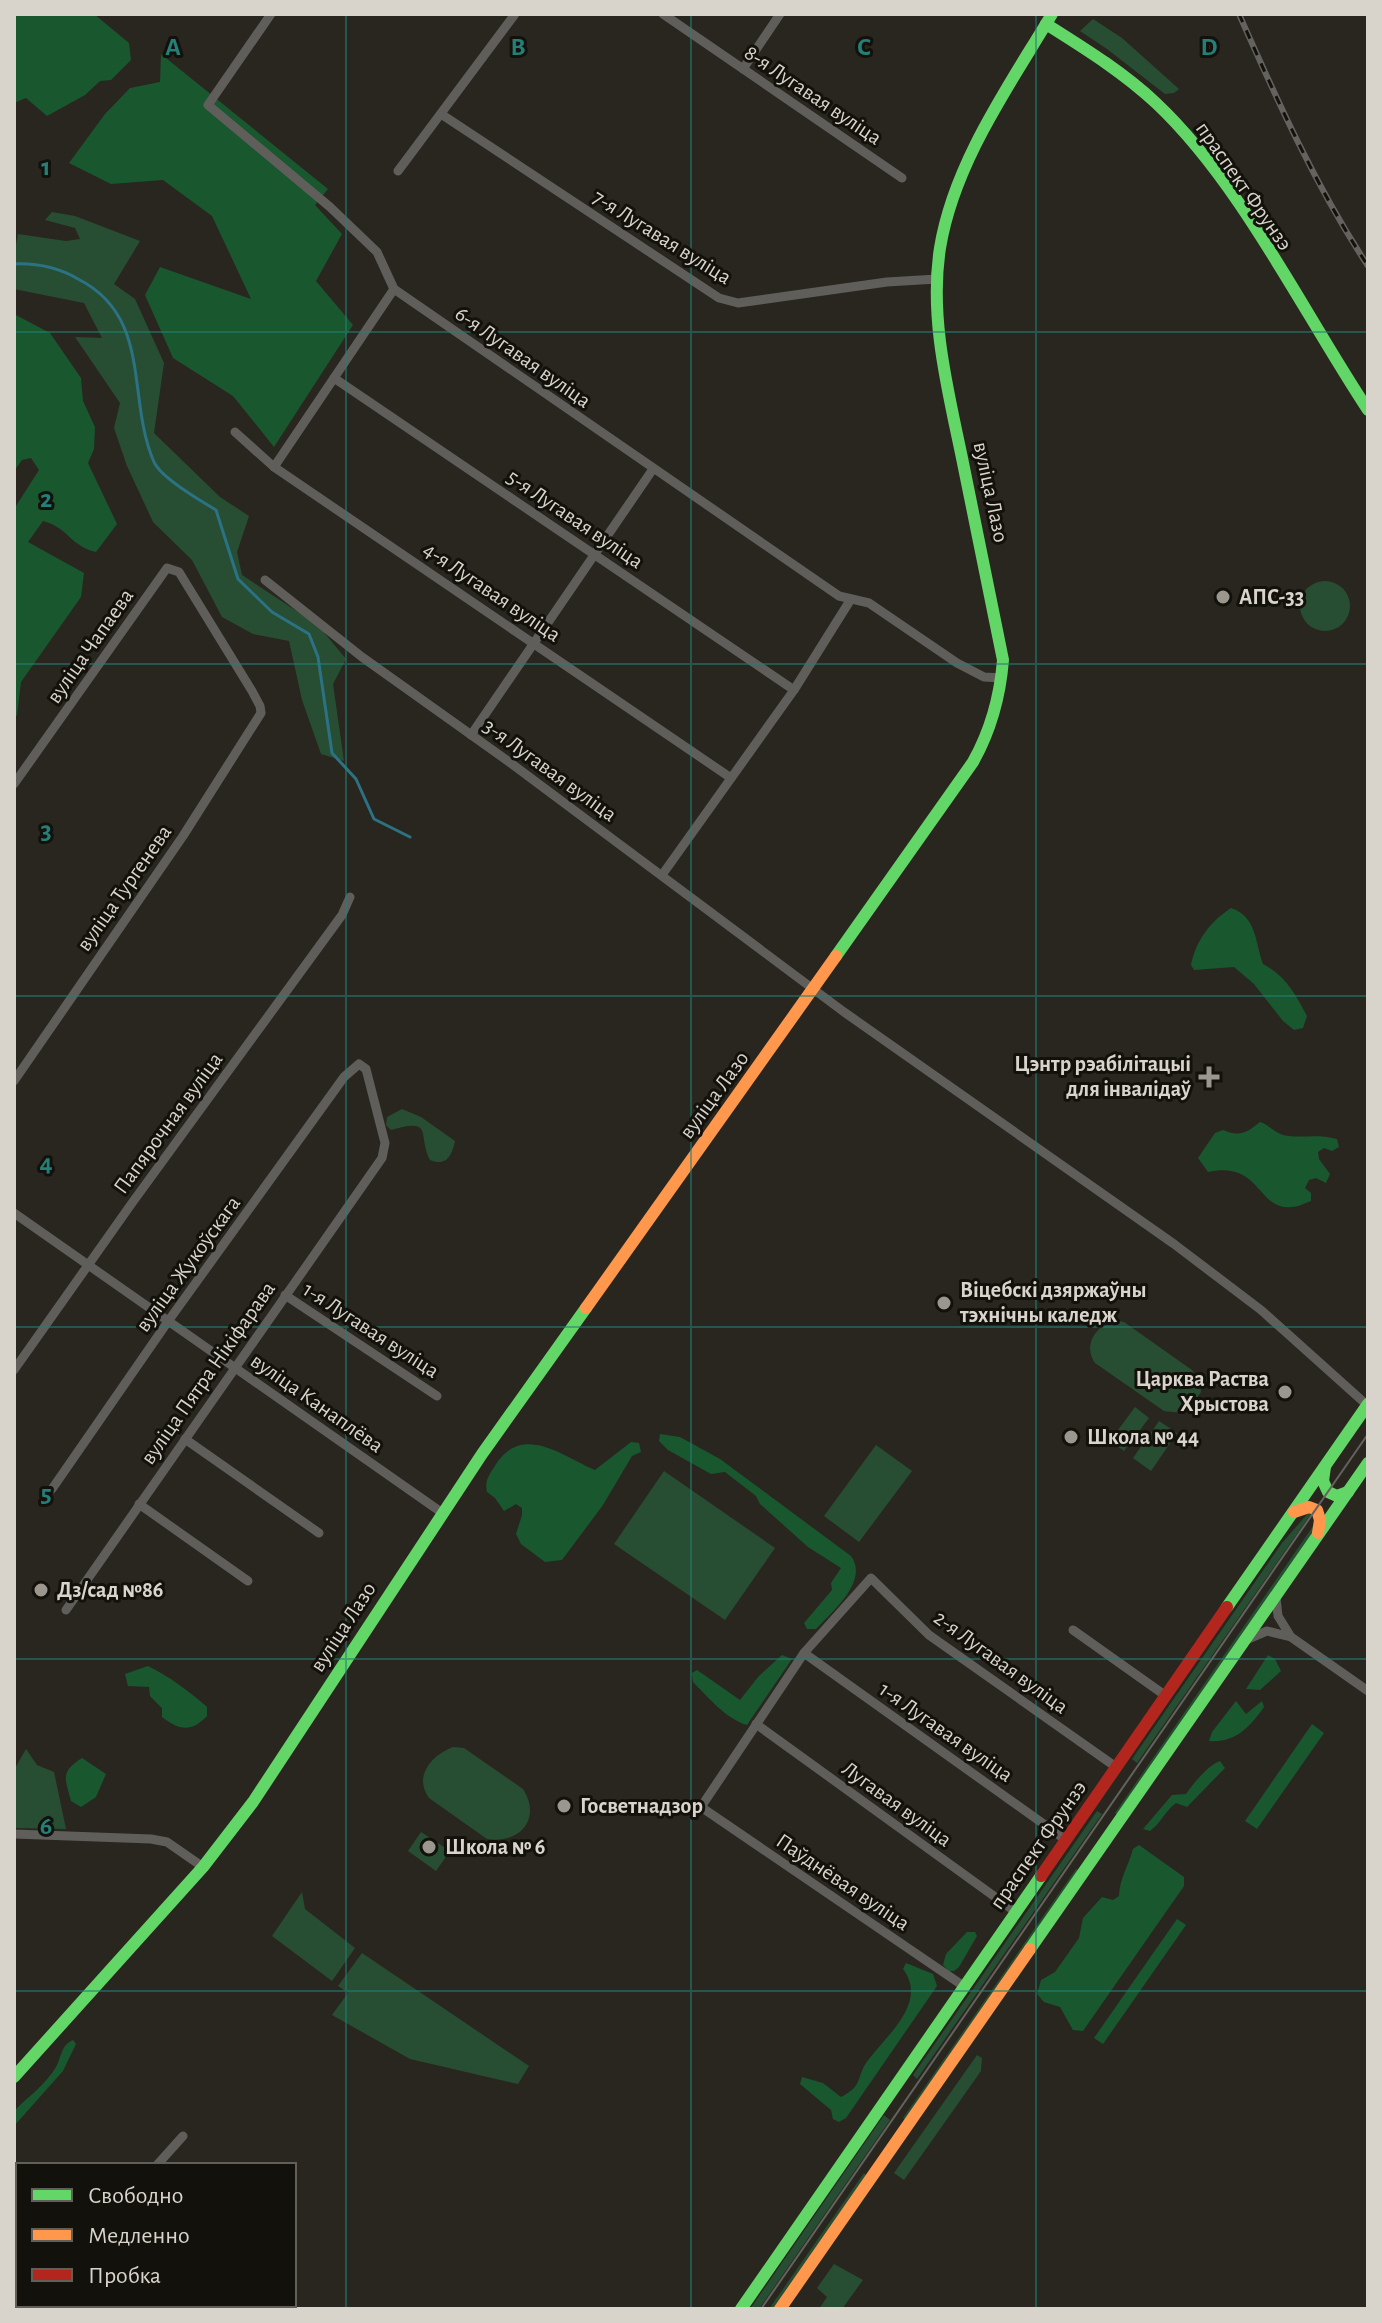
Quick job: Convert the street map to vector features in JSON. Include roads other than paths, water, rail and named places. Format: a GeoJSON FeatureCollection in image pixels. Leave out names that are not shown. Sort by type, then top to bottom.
{"type":"FeatureCollection","features":[{"type":"Feature","properties":{"kind":"main road","name":"вуліца Лазо"},"geometry":{"type":"LineString","coordinates":[[14,2077],[203,1867],[253,1802],[441,1512],[973,764],[992,724],[1002,678],[1000,635],[947,384],[940,343],[937,279],[943,234],[964,172],[1049,19]]}},
{"type":"Feature","properties":{"kind":"main road","name":"праспект Фрунзэ"},"geometry":{"type":"LineString","coordinates":[[1049,19],[1134,84],[1166,113],[1205,157],[1368,410]]}},
{"type":"Feature","properties":{"kind":"main road","name":"праспект Фрунзэ"},"geometry":{"type":"LineString","coordinates":[[741,2309],[1368,1404]]}},
{"type":"Feature","properties":{"kind":"main road"},"geometry":{"type":"LineString","coordinates":[[780,2309],[1368,1463]]}},
{"type":"Feature","properties":{"kind":"main road"},"geometry":{"type":"LineString","coordinates":[[1326,1464],[1323,1484],[1327,1492],[1337,1496],[1348,1492]]}},
{"type":"Feature","properties":{"kind":"main road"},"geometry":{"type":"LineString","coordinates":[[1291,1514],[1304,1507],[1318,1511],[1321,1516],[1318,1536]]}},
{"type":"Feature","properties":{"kind":"street"},"geometry":{"type":"LineString","coordinates":[[271,14],[208,105],[330,207],[377,252],[394,289],[274,467]]}},
{"type":"Feature","properties":{"kind":"street"},"geometry":{"type":"LineString","coordinates":[[398,171],[515,14]]}},
{"type":"Feature","properties":{"kind":"street","name":"8-я Лугавая вуліца"},"geometry":{"type":"LineString","coordinates":[[663,14],[902,178]]}},
{"type":"Feature","properties":{"kind":"street"},"geometry":{"type":"LineString","coordinates":[[743,69],[780,14]]}},
{"type":"Feature","properties":{"kind":"street","name":"7-я Лугавая вуліца"},"geometry":{"type":"LineString","coordinates":[[441,114],[719,298],[738,303],[887,282],[937,279]]}},
{"type":"Feature","properties":{"kind":"street","name":"6-я Лугавая вуліца"},"geometry":{"type":"LineString","coordinates":[[394,289],[839,596],[869,603],[974,672],[984,677],[1002,678]]}},
{"type":"Feature","properties":{"kind":"street","name":"5-я Лугавая вуліца"},"geometry":{"type":"LineString","coordinates":[[334,378],[794,690]]}},
{"type":"Feature","properties":{"kind":"street","name":"4-я Лугавая вуліца"},"geometry":{"type":"LineString","coordinates":[[235,432],[274,467],[731,778]]}},
{"type":"Feature","properties":{"kind":"street"},"geometry":{"type":"LineString","coordinates":[[471,735],[653,469]]}},
{"type":"Feature","properties":{"kind":"street","name":"вуліца Тургенева"},"geometry":{"type":"LineString","coordinates":[[14,1081],[183,836],[261,713],[252,691],[179,572],[167,568]]}},
{"type":"Feature","properties":{"kind":"street","name":"вуліца Чапаева"},"geometry":{"type":"LineString","coordinates":[[14,784],[167,568]]}},
{"type":"Feature","properties":{"kind":"street","name":"3-я Лугавая вуліца"},"geometry":{"type":"LineString","coordinates":[[265,580],[362,657],[813,989],[1174,1244],[1261,1310],[1368,1404]]}},
{"type":"Feature","properties":{"kind":"street"},"geometry":{"type":"LineString","coordinates":[[662,875],[794,690],[851,599]]}},
{"type":"Feature","properties":{"kind":"street","name":"Папярочная вуліца"},"geometry":{"type":"LineString","coordinates":[[14,1370],[87,1264],[342,915],[350,897]]}},
{"type":"Feature","properties":{"kind":"street","name":"вуліца Пятра Нікіфарава"},"geometry":{"type":"LineString","coordinates":[[66,1610],[382,1158],[385,1143],[366,1069],[359,1064]]}},
{"type":"Feature","properties":{"kind":"street","name":"вуліца Жукоўскага"},"geometry":{"type":"LineString","coordinates":[[52,1489],[344,1077],[359,1064]]}},
{"type":"Feature","properties":{"kind":"street","name":"вуліца Канаплёва"},"geometry":{"type":"LineString","coordinates":[[14,1213],[441,1512]]}},
{"type":"Feature","properties":{"kind":"street","name":"1-я Лугавая вуліца"},"geometry":{"type":"LineString","coordinates":[[285,1295],[437,1396]]}},
{"type":"Feature","properties":{"kind":"street"},"geometry":{"type":"LineString","coordinates":[[185,1439],[319,1533]]}},
{"type":"Feature","properties":{"kind":"street"},"geometry":{"type":"LineString","coordinates":[[139,1504],[248,1581]]}},
{"type":"Feature","properties":{"kind":"street","name":"2-я Лугавая вуліца"},"geometry":{"type":"LineString","coordinates":[[804,1653],[871,1578],[929,1635],[1116,1767]]}},
{"type":"Feature","properties":{"kind":"street"},"geometry":{"type":"LineString","coordinates":[[1276,1598],[1278,1616],[1291,1637]]}},
{"type":"Feature","properties":{"kind":"street"},"geometry":{"type":"LineString","coordinates":[[1073,1630],[1166,1696]]}},
{"type":"Feature","properties":{"kind":"street"},"geometry":{"type":"LineString","coordinates":[[1248,1639],[1267,1631],[1291,1637],[1368,1691]]}},
{"type":"Feature","properties":{"kind":"street"},"geometry":{"type":"LineString","coordinates":[[756,1724],[804,1653]]}},
{"type":"Feature","properties":{"kind":"street","name":"1-я Лугавая вуліца"},"geometry":{"type":"LineString","coordinates":[[804,1653],[1066,1840]]}},
{"type":"Feature","properties":{"kind":"street","name":"Паўднёвая вуліца"},"geometry":{"type":"LineString","coordinates":[[756,1724],[701,1807],[965,1987]]}},
{"type":"Feature","properties":{"kind":"street","name":"Лугавая вуліца"},"geometry":{"type":"LineString","coordinates":[[756,1724],[1016,1912]]}},
{"type":"Feature","properties":{"kind":"street"},"geometry":{"type":"LineString","coordinates":[[14,1834],[151,1839],[167,1842],[203,1867]]}},
{"type":"Feature","properties":{"kind":"street"},"geometry":{"type":"LineString","coordinates":[[159,2163],[183,2136]]}},
{"type":"Feature","properties":{"kind":"waterway"},"geometry":{"type":"LineString","coordinates":[[14,264],[48,267],[71,275],[102,295],[118,315],[134,361],[141,412],[154,462],[173,482],[216,510],[238,579],[272,612],[309,634],[318,657],[332,753],[356,779],[374,819],[410,837]]}},
{"type":"Feature","properties":{"kind":"tram line"},"geometry":{"type":"LineString","coordinates":[[761,2309],[1368,1434]]}},
{"type":"Feature","properties":{"kind":"railway"},"geometry":{"type":"LineString","coordinates":[[1239,14],[1314,174],[1368,266]]}},
{"type":"Feature","properties":{"kind":"place","name":"АПС-33"},"geometry":{"type":"Point","coordinates":[1223,597]}},
{"type":"Feature","properties":{"kind":"place","name":"Цэнтр рэабілітацыі для інвалідаў"},"geometry":{"type":"Point","coordinates":[1209,1077]}},
{"type":"Feature","properties":{"kind":"place","name":"Віцебскі дзяржаўны тэхнічны каледж"},"geometry":{"type":"Point","coordinates":[944,1303]}},
{"type":"Feature","properties":{"kind":"place","name":"Царква Раства Хрыстова"},"geometry":{"type":"Point","coordinates":[1285,1392]}},
{"type":"Feature","properties":{"kind":"place","name":"Школа № 44"},"geometry":{"type":"Point","coordinates":[1071,1437]}},
{"type":"Feature","properties":{"kind":"place","name":"Дз/сад №86"},"geometry":{"type":"Point","coordinates":[41,1590]}},
{"type":"Feature","properties":{"kind":"place","name":"Госветнадзор"},"geometry":{"type":"Point","coordinates":[564,1806]}},
{"type":"Feature","properties":{"kind":"place","name":"Школа № 6"},"geometry":{"type":"Point","coordinates":[429,1847]}}]}
